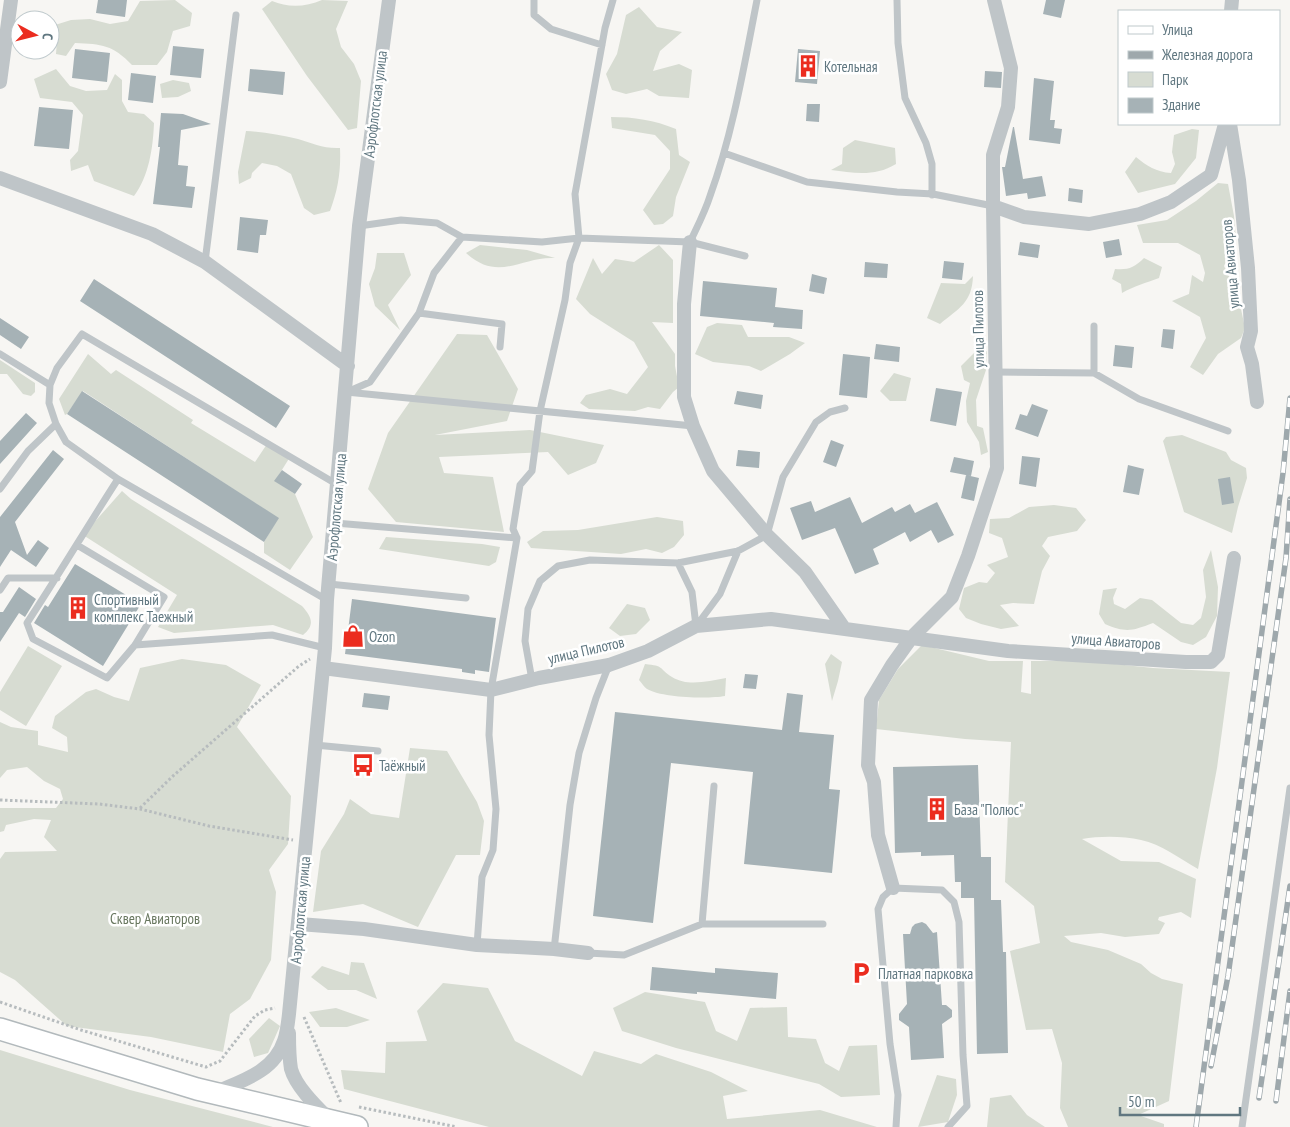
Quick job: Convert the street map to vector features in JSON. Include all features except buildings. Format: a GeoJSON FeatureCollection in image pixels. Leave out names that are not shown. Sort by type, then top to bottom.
{"type":"FeatureCollection","features":[{"type":"Feature","properties":{"kind":"main road"},"geometry":{"type":"LineString","coordinates":[[0,1029],[213,1093],[356,1127]]}},
{"type":"Feature","properties":{"kind":"street"},"geometry":{"type":"LineString","coordinates":[[0,82],[11,0]]}},
{"type":"Feature","properties":{"kind":"street","name":"Аэрофлотская улица"},"geometry":{"type":"LineString","coordinates":[[213,1093],[257,1074],[267,1066],[276,1056],[284,1042],[290,1010],[300,924],[325,648],[327,600],[359,226],[389,0]]}},
{"type":"Feature","properties":{"kind":"street","name":"улица Пилотов"},"geometry":{"type":"LineString","coordinates":[[893,888],[878,835],[874,782],[868,765],[871,700],[912,637],[952,598],[997,468],[992,206],[993,155],[1008,107],[1011,68],[994,0]]}},
{"type":"Feature","properties":{"kind":"street"},"geometry":{"type":"LineString","coordinates":[[992,206],[1024,217],[1089,224],[1140,214],[1171,202],[1211,175],[1225,125]]}},
{"type":"Feature","properties":{"kind":"street","name":"улица Авиаторов"},"geometry":{"type":"LineString","coordinates":[[1230,125],[1239,180],[1248,268],[1251,331],[1247,347],[1252,364],[1257,402]]}},
{"type":"Feature","properties":{"kind":"street"},"geometry":{"type":"LineString","coordinates":[[0,178],[152,234],[204,262],[348,366]]}},
{"type":"Feature","properties":{"kind":"street"},"geometry":{"type":"LineString","coordinates":[[690,242],[684,304],[684,397],[693,426],[714,472],[767,535],[805,572],[844,628]]}},
{"type":"Feature","properties":{"kind":"street","name":"улица Авиаторов"},"geometry":{"type":"LineString","coordinates":[[912,637],[1008,651],[1211,662],[1218,655],[1234,558]]}},
{"type":"Feature","properties":{"kind":"street","name":"улица Пилотов"},"geometry":{"type":"LineString","coordinates":[[323,668],[491,690],[609,665],[648,651],[696,626],[771,619],[912,637]]}},
{"type":"Feature","properties":{"kind":"street"},"geometry":{"type":"LineString","coordinates":[[300,924],[364,929],[477,946],[588,953]]}},
{"type":"Feature","properties":{"kind":"street","name":"Аэрофлотская улица"},"geometry":{"type":"LineString","coordinates":[[290,1010],[290,1059],[293,1075],[308,1097],[331,1121]]}},
{"type":"Feature","properties":{"kind":"lane"},"geometry":{"type":"LineString","coordinates":[[534,0],[534,15],[550,29],[602,45]]}},
{"type":"Feature","properties":{"kind":"lane"},"geometry":{"type":"LineString","coordinates":[[477,946],[482,877],[493,850],[496,809],[489,735],[491,690],[517,538],[513,529],[520,485],[532,471],[540,411],[565,300],[570,264],[579,238],[575,194],[602,45],[613,0]]}},
{"type":"Feature","properties":{"kind":"lane"},"geometry":{"type":"LineString","coordinates":[[690,242],[710,197],[724,154],[738,98],[757,0]]}},
{"type":"Feature","properties":{"kind":"lane"},"geometry":{"type":"LineString","coordinates":[[897,0],[898,43],[906,98],[926,143],[932,164],[932,194]]}},
{"type":"Feature","properties":{"kind":"lane"},"geometry":{"type":"LineString","coordinates":[[204,262],[236,15]]}},
{"type":"Feature","properties":{"kind":"lane"},"geometry":{"type":"LineString","coordinates":[[724,154],[807,182],[932,194],[992,206]]}},
{"type":"Feature","properties":{"kind":"lane"},"geometry":{"type":"LineString","coordinates":[[359,226],[401,220],[437,223],[462,237],[542,242],[579,238],[690,242],[745,256]]}},
{"type":"Feature","properties":{"kind":"lane"},"geometry":{"type":"LineString","coordinates":[[346,392],[370,382],[419,313],[434,273],[462,237]]}},
{"type":"Feature","properties":{"kind":"lane"},"geometry":{"type":"LineString","coordinates":[[419,313],[502,324],[500,347]]}},
{"type":"Feature","properties":{"kind":"lane"},"geometry":{"type":"LineString","coordinates":[[1094,326],[1094,373]]}},
{"type":"Feature","properties":{"kind":"lane"},"geometry":{"type":"LineString","coordinates":[[327,600],[118,479],[66,442],[56,424],[49,403],[50,385],[57,368],[82,334],[338,485]]}},
{"type":"Feature","properties":{"kind":"lane"},"geometry":{"type":"LineString","coordinates":[[0,354],[50,385]]}},
{"type":"Feature","properties":{"kind":"lane"},"geometry":{"type":"LineString","coordinates":[[995,372],[1094,373],[1139,399],[1228,431]]}},
{"type":"Feature","properties":{"kind":"lane"},"geometry":{"type":"LineString","coordinates":[[346,392],[693,426]]}},
{"type":"Feature","properties":{"kind":"lane"},"geometry":{"type":"LineString","coordinates":[[532,680],[526,640],[528,609],[540,581],[558,566],[590,560],[678,563],[738,551],[767,535],[784,477],[816,422],[830,412],[845,408]]}},
{"type":"Feature","properties":{"kind":"lane"},"geometry":{"type":"LineString","coordinates":[[0,489],[28,451],[56,424]]}},
{"type":"Feature","properties":{"kind":"lane"},"geometry":{"type":"LineString","coordinates":[[77,545],[164,597],[135,646],[107,678],[34,639],[26,623],[57,578],[77,545],[118,479]]}},
{"type":"Feature","properties":{"kind":"lane"},"geometry":{"type":"LineString","coordinates":[[335,523],[517,538]]}},
{"type":"Feature","properties":{"kind":"lane"},"geometry":{"type":"LineString","coordinates":[[696,626],[720,594],[738,551]]}},
{"type":"Feature","properties":{"kind":"lane"},"geometry":{"type":"LineString","coordinates":[[678,563],[692,592],[696,626]]}},
{"type":"Feature","properties":{"kind":"lane"},"geometry":{"type":"LineString","coordinates":[[0,590],[8,578],[57,578]]}},
{"type":"Feature","properties":{"kind":"lane"},"geometry":{"type":"LineString","coordinates":[[329,584],[466,598]]}},
{"type":"Feature","properties":{"kind":"lane"},"geometry":{"type":"LineString","coordinates":[[135,646],[272,635],[325,648]]}},
{"type":"Feature","properties":{"kind":"lane"},"geometry":{"type":"LineString","coordinates":[[554,951],[570,805],[579,753],[596,698],[609,665]]}},
{"type":"Feature","properties":{"kind":"lane"},"geometry":{"type":"LineString","coordinates":[[315,745],[378,751]]}},
{"type":"Feature","properties":{"kind":"lane"},"geometry":{"type":"LineString","coordinates":[[702,924],[714,786]]}},
{"type":"Feature","properties":{"kind":"lane"},"geometry":{"type":"LineString","coordinates":[[1242,1127],[1290,788]]}},
{"type":"Feature","properties":{"kind":"lane"},"geometry":{"type":"LineString","coordinates":[[896,1127],[898,1096],[890,1044],[878,909],[883,897],[893,888],[942,890],[954,902],[959,922],[963,1055],[968,1106],[948,1127]]}},
{"type":"Feature","properties":{"kind":"lane"},"geometry":{"type":"LineString","coordinates":[[588,953],[624,955],[702,924],[823,924]]}},
{"type":"Feature","properties":{"kind":"path"},"geometry":{"type":"LineString","coordinates":[[140,809],[173,776],[299,666],[325,648]]}},
{"type":"Feature","properties":{"kind":"path"},"geometry":{"type":"LineString","coordinates":[[0,800],[99,804],[140,809],[209,826],[295,841]]}},
{"type":"Feature","properties":{"kind":"path"},"geometry":{"type":"LineString","coordinates":[[0,1002],[81,1030],[206,1067],[220,1061],[255,1016],[265,1010],[290,1010],[302,1013],[340,1103],[457,1127]]}},
{"type":"Feature","properties":{"kind":"green space"},"geometry":{"type":"Polygon","coordinates":[[[175,0],[192,13],[190,26],[173,31],[167,52],[157,65],[132,65],[119,53],[93,44],[75,43],[66,56],[60,55],[60,23],[71,20],[90,19],[110,24],[128,21],[140,1],[175,0]]]}},
{"type":"Feature","properties":{"kind":"green space"},"geometry":{"type":"Polygon","coordinates":[[[322,0],[348,1],[336,29],[341,47],[354,64],[361,81],[357,128],[348,130],[307,76],[262,9],[272,1],[284,5],[297,6],[322,0]]]}},
{"type":"Feature","properties":{"kind":"green space"},"geometry":{"type":"Polygon","coordinates":[[[639,7],[657,27],[682,32],[660,51],[653,71],[679,64],[692,70],[689,98],[659,96],[647,89],[626,94],[612,90],[606,74],[617,54],[626,15],[639,7]]]}},
{"type":"Feature","properties":{"kind":"green space"},"geometry":{"type":"Polygon","coordinates":[[[56,69],[70,86],[86,91],[107,90],[115,74],[122,80],[122,101],[128,112],[144,114],[154,123],[153,142],[147,171],[134,196],[94,181],[88,165],[71,171],[70,160],[78,151],[83,115],[72,102],[40,98],[34,79],[56,69]]]}},
{"type":"Feature","properties":{"kind":"green space"},"geometry":{"type":"Polygon","coordinates":[[[173,80],[189,83],[191,91],[178,97],[162,98],[160,84],[173,80]]]}},
{"type":"Feature","properties":{"kind":"green space"},"geometry":{"type":"Polygon","coordinates":[[[611,117],[644,120],[676,129],[679,155],[690,162],[676,197],[673,216],[663,224],[654,225],[643,210],[670,169],[670,151],[655,135],[612,128],[611,117]]]}},
{"type":"Feature","properties":{"kind":"green space"},"geometry":{"type":"Polygon","coordinates":[[[1192,129],[1199,130],[1196,158],[1175,184],[1138,193],[1125,172],[1136,157],[1152,168],[1171,173],[1175,164],[1172,152],[1174,135],[1192,129]]]}},
{"type":"Feature","properties":{"kind":"green space"},"geometry":{"type":"Polygon","coordinates":[[[246,131],[298,139],[323,147],[340,148],[338,180],[330,211],[314,215],[304,208],[291,174],[277,166],[262,163],[252,173],[251,178],[239,184],[238,172],[246,131]]]}},
{"type":"Feature","properties":{"kind":"green space"},"geometry":{"type":"Polygon","coordinates":[[[855,140],[895,148],[896,164],[880,171],[864,173],[831,170],[842,164],[843,148],[855,140]]]}},
{"type":"Feature","properties":{"kind":"green space"},"geometry":{"type":"Polygon","coordinates":[[[1218,183],[1228,184],[1234,216],[1236,239],[1224,266],[1238,295],[1245,328],[1241,338],[1218,354],[1203,375],[1190,367],[1206,338],[1200,317],[1172,301],[1189,294],[1192,275],[1203,282],[1205,273],[1200,255],[1178,243],[1143,243],[1137,225],[1167,220],[1196,201],[1218,183]]]}},
{"type":"Feature","properties":{"kind":"green space"},"geometry":{"type":"Polygon","coordinates":[[[480,245],[527,250],[555,258],[543,258],[510,266],[489,266],[478,262],[466,253],[480,245]]]}},
{"type":"Feature","properties":{"kind":"green space"},"geometry":{"type":"Polygon","coordinates":[[[659,245],[673,260],[673,323],[652,322],[675,354],[679,387],[660,409],[648,407],[635,411],[589,409],[580,403],[586,395],[610,389],[627,394],[648,367],[634,342],[590,314],[576,299],[593,258],[602,274],[615,259],[634,262],[659,245]]]}},
{"type":"Feature","properties":{"kind":"green space"},"geometry":{"type":"Polygon","coordinates":[[[377,253],[404,253],[411,275],[388,305],[400,330],[375,306],[369,284],[375,268],[377,253]]]}},
{"type":"Feature","properties":{"kind":"green space"},"geometry":{"type":"Polygon","coordinates":[[[1144,258],[1162,267],[1159,278],[1122,293],[1121,284],[1112,279],[1115,269],[1131,268],[1144,258]]]}},
{"type":"Feature","properties":{"kind":"green space"},"geometry":{"type":"Polygon","coordinates":[[[973,276],[970,293],[959,309],[940,324],[927,318],[941,283],[965,284],[973,276]]]}},
{"type":"Feature","properties":{"kind":"green space"},"geometry":{"type":"Polygon","coordinates":[[[717,323],[742,325],[748,337],[789,337],[805,343],[761,371],[749,366],[713,362],[695,354],[707,327],[717,323]]]}},
{"type":"Feature","properties":{"kind":"green space"},"geometry":{"type":"Polygon","coordinates":[[[457,334],[487,335],[518,389],[507,421],[435,435],[530,430],[604,445],[596,463],[568,475],[548,452],[439,457],[444,473],[493,477],[504,532],[396,522],[368,489],[388,433],[457,334]]]}},
{"type":"Feature","properties":{"kind":"green space"},"geometry":{"type":"Polygon","coordinates":[[[976,351],[987,351],[986,370],[976,400],[977,426],[983,428],[988,452],[981,455],[979,442],[967,422],[966,401],[970,383],[964,380],[961,366],[976,351]]]}},
{"type":"Feature","properties":{"kind":"green space"},"geometry":{"type":"Polygon","coordinates":[[[88,354],[111,374],[116,370],[193,420],[191,423],[255,462],[267,444],[290,457],[275,481],[295,494],[313,537],[290,570],[264,553],[264,542],[278,518],[83,391],[65,415],[59,399],[88,354]]]}},
{"type":"Feature","properties":{"kind":"green space"},"geometry":{"type":"Polygon","coordinates":[[[0,360],[35,383],[35,392],[31,396],[23,394],[7,374],[0,374],[0,360]]]}},
{"type":"Feature","properties":{"kind":"green space"},"geometry":{"type":"Polygon","coordinates":[[[894,373],[911,378],[906,401],[890,401],[880,391],[894,373]]]}},
{"type":"Feature","properties":{"kind":"green space"},"geometry":{"type":"Polygon","coordinates":[[[1182,435],[1226,452],[1231,460],[1246,468],[1247,478],[1232,533],[1184,512],[1163,441],[1166,437],[1182,435]]]}},
{"type":"Feature","properties":{"kind":"green space"},"geometry":{"type":"Polygon","coordinates":[[[122,491],[131,499],[302,606],[310,617],[310,628],[303,635],[273,625],[174,633],[158,627],[177,595],[83,535],[122,491]]]}},
{"type":"Feature","properties":{"kind":"green space"},"geometry":{"type":"Polygon","coordinates":[[[1054,505],[1076,508],[1086,520],[1077,531],[1048,537],[1042,546],[1050,556],[1042,571],[1034,604],[1013,603],[1000,605],[1019,626],[1001,629],[966,618],[959,609],[964,588],[979,582],[987,583],[995,573],[987,565],[1008,557],[1002,538],[989,533],[990,519],[1009,518],[1029,507],[1054,505]]]}},
{"type":"Feature","properties":{"kind":"green space"},"geometry":{"type":"Polygon","coordinates":[[[657,517],[683,521],[684,535],[674,547],[662,553],[646,549],[621,554],[531,548],[527,542],[543,531],[578,530],[657,517]]]}},
{"type":"Feature","properties":{"kind":"green space"},"geometry":{"type":"Polygon","coordinates":[[[386,537],[500,547],[496,562],[489,566],[379,549],[386,537]]]}},
{"type":"Feature","properties":{"kind":"green space"},"geometry":{"type":"Polygon","coordinates":[[[1211,550],[1218,587],[1217,616],[1206,637],[1193,645],[1181,642],[1153,623],[1129,630],[1118,629],[1105,624],[1099,614],[1103,590],[1117,588],[1113,598],[1114,604],[1125,609],[1140,598],[1152,600],[1181,623],[1193,625],[1201,618],[1206,597],[1203,570],[1211,550]]]}},
{"type":"Feature","properties":{"kind":"green space"},"geometry":{"type":"Polygon","coordinates":[[[627,604],[645,608],[650,620],[636,634],[620,636],[609,628],[627,604]]]}},
{"type":"Feature","properties":{"kind":"green space"},"geometry":{"type":"Polygon","coordinates":[[[922,645],[989,661],[1023,661],[1021,692],[1031,694],[1031,661],[1086,661],[1153,668],[1230,672],[1217,768],[1198,869],[1163,848],[1141,840],[1112,837],[1082,839],[1121,861],[1159,862],[1196,879],[1191,918],[1181,912],[1159,917],[1158,920],[1165,923],[1159,934],[1125,937],[1101,933],[1064,936],[1071,942],[1108,950],[1141,964],[1151,973],[1162,979],[1183,984],[1169,1101],[1138,1115],[1164,1124],[1164,1127],[1068,1127],[1060,1108],[1062,1063],[1052,1029],[1026,1030],[1010,951],[1040,943],[1034,906],[1005,882],[1011,742],[876,729],[879,700],[898,669],[922,645]]]}},
{"type":"Feature","properties":{"kind":"green space"},"geometry":{"type":"Polygon","coordinates":[[[28,646],[62,666],[26,726],[0,710],[0,692],[28,646]]]}},
{"type":"Feature","properties":{"kind":"green space"},"geometry":{"type":"Polygon","coordinates":[[[831,654],[842,662],[832,701],[825,664],[831,654]]]}},
{"type":"Feature","properties":{"kind":"green space","name":"Сквер Авиаторов"},"geometry":{"type":"Polygon","coordinates":[[[182,659],[226,665],[261,685],[237,727],[291,796],[288,844],[269,870],[276,892],[271,960],[250,999],[230,1014],[223,1052],[151,1037],[67,1026],[15,980],[0,972],[0,859],[5,852],[57,851],[44,837],[51,820],[34,819],[6,825],[4,831],[0,832],[0,808],[56,808],[63,799],[60,789],[44,781],[27,767],[7,770],[0,778],[0,722],[11,727],[38,731],[38,745],[68,752],[67,737],[52,728],[55,716],[86,692],[96,689],[129,701],[140,668],[182,659]]]}},
{"type":"Feature","properties":{"kind":"green space"},"geometry":{"type":"Polygon","coordinates":[[[645,664],[659,667],[672,677],[685,682],[691,683],[726,678],[725,696],[686,697],[654,692],[646,688],[639,680],[645,664]]]}},
{"type":"Feature","properties":{"kind":"green space"},"geometry":{"type":"Polygon","coordinates":[[[410,748],[447,751],[477,802],[484,821],[480,855],[456,855],[418,927],[363,904],[313,912],[321,851],[344,814],[350,799],[371,814],[399,818],[410,748]]]}},
{"type":"Feature","properties":{"kind":"green space"},"geometry":{"type":"Polygon","coordinates":[[[351,962],[364,963],[377,999],[356,990],[328,990],[311,977],[322,966],[349,975],[351,962]]]}},
{"type":"Feature","properties":{"kind":"green space"},"geometry":{"type":"Polygon","coordinates":[[[443,983],[488,988],[515,1041],[582,1076],[594,1051],[641,1064],[656,1054],[711,1072],[748,1091],[723,1096],[727,1119],[820,1110],[877,1127],[489,1127],[344,1089],[341,1070],[385,1073],[386,1042],[427,1041],[417,1011],[443,983]]]}},
{"type":"Feature","properties":{"kind":"green space"},"geometry":{"type":"Polygon","coordinates":[[[645,992],[705,1002],[716,1031],[737,1041],[750,1008],[787,1007],[788,1037],[816,1039],[825,1063],[839,1071],[849,1046],[877,1045],[880,1095],[841,1097],[819,1084],[676,1048],[622,1031],[613,1008],[645,992]]]}},
{"type":"Feature","properties":{"kind":"green space"},"geometry":{"type":"Polygon","coordinates":[[[336,1008],[370,1020],[347,1027],[320,1027],[309,1012],[336,1008]]]}},
{"type":"Feature","properties":{"kind":"green space"},"geometry":{"type":"Polygon","coordinates":[[[269,1018],[280,1026],[268,1053],[254,1057],[249,1039],[269,1018]]]}},
{"type":"Feature","properties":{"kind":"green space"},"geometry":{"type":"Polygon","coordinates":[[[0,1050],[130,1090],[273,1127],[0,1127],[0,1050]]]}},
{"type":"Feature","properties":{"kind":"green space"},"geometry":{"type":"Polygon","coordinates":[[[937,1075],[956,1079],[957,1095],[948,1122],[918,1127],[937,1075]]]}},
{"type":"Feature","properties":{"kind":"green space"},"geometry":{"type":"Polygon","coordinates":[[[1011,1095],[1027,1115],[1045,1127],[987,1127],[990,1098],[1011,1095]]]}},
{"type":"Feature","properties":{"kind":"railway"},"geometry":{"type":"LineString","coordinates":[[1196,1127],[1283,473],[1290,398]]}},
{"type":"Feature","properties":{"kind":"railway"},"geometry":{"type":"LineString","coordinates":[[1211,1066],[1228,976],[1286,558],[1290,499]]}},
{"type":"Feature","properties":{"kind":"railway"},"geometry":{"type":"LineString","coordinates":[[1259,1098],[1290,886]]}},
{"type":"Feature","properties":{"kind":"railway"},"geometry":{"type":"LineString","coordinates":[[1276,1101],[1290,991]]}},
{"type":"Feature","properties":{"kind":"place","name":"Котельная"},"geometry":{"type":"Point","coordinates":[808,66]}},
{"type":"Feature","properties":{"kind":"place","name":"Спортивный комплекс Таежный"},"geometry":{"type":"Point","coordinates":[78,608]}},
{"type":"Feature","properties":{"kind":"place","name":"Ozon"},"geometry":{"type":"Point","coordinates":[353,636]}},
{"type":"Feature","properties":{"kind":"place","name":"Таёжный"},"geometry":{"type":"Point","coordinates":[363,765]}},
{"type":"Feature","properties":{"kind":"place","name":"База \"Полюс\""},"geometry":{"type":"Point","coordinates":[937,809]}},
{"type":"Feature","properties":{"kind":"place","name":"Платная парковка"},"geometry":{"type":"Point","coordinates":[861,973]}}]}
